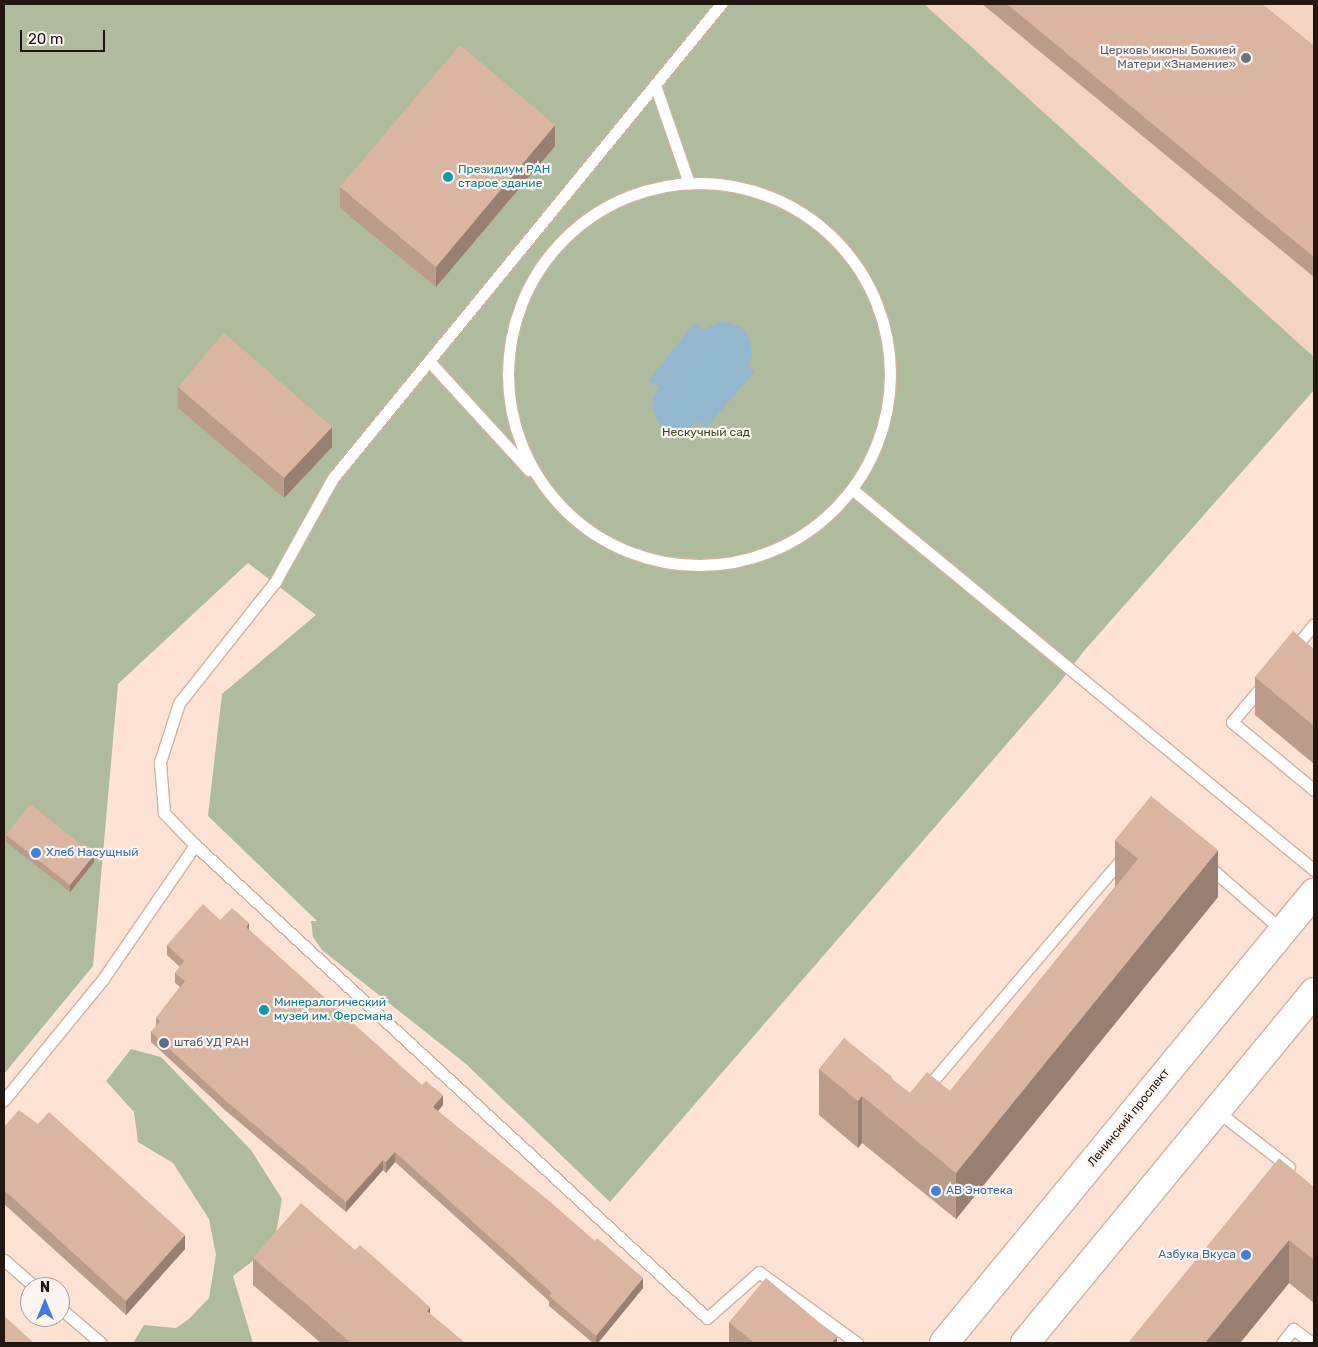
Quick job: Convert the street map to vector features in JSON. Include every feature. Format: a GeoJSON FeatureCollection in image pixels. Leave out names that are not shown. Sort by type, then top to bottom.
{"type":"FeatureCollection","features":[{"type":"Feature","properties":{"kind":"main road","name":"Ленинский проспект"},"geometry":{"type":"LineString","coordinates":[[944,1343],[1314,893]]}},
{"type":"Feature","properties":{"kind":"main road"},"geometry":{"type":"LineString","coordinates":[[1025,1343],[1314,992]]}},
{"type":"Feature","properties":{"kind":"lane"},"geometry":{"type":"LineString","coordinates":[[721,4],[332,478],[275,582],[179,703],[160,762],[164,813],[195,845],[707,1318],[759,1272],[857,1343]]}},
{"type":"Feature","properties":{"kind":"lane"},"geometry":{"type":"LineString","coordinates":[[655,85],[689,183]]}},
{"type":"Feature","properties":{"kind":"lane"},"geometry":{"type":"LineString","coordinates":[[429,361],[546,488],[579,523],[616,546],[656,560],[698,565],[740,560],[781,546],[817,524],[853,490],[873,452],[888,406],[890,357],[879,309],[856,265],[823,228],[802,213],[767,195],[729,185],[689,183],[650,189],[605,208],[580,224],[552,251],[531,282],[516,315],[509,350],[508,387],[514,423],[527,457],[546,488]]}},
{"type":"Feature","properties":{"kind":"lane"},"geometry":{"type":"LineString","coordinates":[[853,490],[1314,870]]}},
{"type":"Feature","properties":{"kind":"lane"},"geometry":{"type":"LineString","coordinates":[[1283,662],[1314,624]]}},
{"type":"Feature","properties":{"kind":"lane"},"geometry":{"type":"LineString","coordinates":[[1270,677],[1232,722],[1314,790]]}},
{"type":"Feature","properties":{"kind":"lane"},"geometry":{"type":"LineString","coordinates":[[917,1099],[1136,842]]}},
{"type":"Feature","properties":{"kind":"lane"},"geometry":{"type":"LineString","coordinates":[[4,1100],[103,979],[195,845]]}},
{"type":"Feature","properties":{"kind":"lane"},"geometry":{"type":"LineString","coordinates":[[1200,859],[1283,931]]}},
{"type":"Feature","properties":{"kind":"lane"},"geometry":{"type":"LineString","coordinates":[[1216,1111],[1299,1175]]}},
{"type":"Feature","properties":{"kind":"lane"},"geometry":{"type":"LineString","coordinates":[[4,1260],[24,1277]]}},
{"type":"Feature","properties":{"kind":"lane"},"geometry":{"type":"LineString","coordinates":[[70,1317],[101,1343]]}},
{"type":"Feature","properties":{"kind":"lane"},"geometry":{"type":"LineString","coordinates":[[1282,1343],[1293,1329],[1312,1343]]}},
{"type":"Feature","properties":{"kind":"shaded area"},"geometry":{"type":"Polygon","coordinates":[[[924,4],[1314,4],[1314,357],[924,4]]]}},
{"type":"Feature","properties":{"kind":"green space","name":"Нескучный сад"},"geometry":{"type":"Polygon","coordinates":[[[4,4],[924,4],[1314,357],[1314,390],[1084,651],[1057,686],[610,1202],[466,1064],[322,950],[313,937],[311,921],[317,921],[208,816],[222,694],[316,615],[248,563],[118,684],[93,966],[4,1074],[4,4]]]}},
{"type":"Feature","properties":{"kind":"green space"},"geometry":{"type":"Polygon","coordinates":[[[131,1049],[161,1057],[251,1150],[282,1199],[274,1245],[233,1276],[253,1343],[133,1343],[144,1325],[176,1328],[189,1319],[209,1298],[216,1255],[209,1219],[173,1163],[138,1142],[134,1112],[106,1081],[131,1049]]]}},
{"type":"Feature","properties":{"kind":"water"},"geometry":{"type":"Polygon","coordinates":[[[695,322],[704,330],[719,322],[731,323],[741,327],[750,340],[752,356],[748,366],[754,372],[706,428],[698,422],[690,428],[681,431],[667,429],[657,421],[652,407],[654,395],[659,388],[649,380],[695,322]]]}},
{"type":"Feature","properties":{"kind":"building"},"geometry":{"type":"Polygon","coordinates":[[[1007,4],[1262,4],[1314,46],[1314,257],[1007,4]]]}},
{"type":"Feature","properties":{"kind":"building","name":"Президиум РАН старое здание"},"geometry":{"type":"Polygon","coordinates":[[[460,45],[555,125],[436,267],[340,187],[460,45]]]}},
{"type":"Feature","properties":{"kind":"building"},"geometry":{"type":"Polygon","coordinates":[[[224,333],[332,427],[284,478],[178,387],[224,333]]]}},
{"type":"Feature","properties":{"kind":"building"},"geometry":{"type":"Polygon","coordinates":[[[1293,631],[1314,649],[1314,726],[1255,677],[1293,631]]]}},
{"type":"Feature","properties":{"kind":"building"},"geometry":{"type":"Polygon","coordinates":[[[1151,796],[1218,850],[956,1173],[862,1096],[858,1101],[819,1069],[844,1038],[910,1093],[927,1072],[950,1091],[1138,859],[1115,840],[1151,796]]]}},
{"type":"Feature","properties":{"kind":"building"},"geometry":{"type":"Polygon","coordinates":[[[30,804],[94,855],[70,885],[6,835],[30,804]]]}},
{"type":"Feature","properties":{"kind":"building"},"geometry":{"type":"Polygon","coordinates":[[[203,904],[220,920],[232,908],[249,923],[246,927],[422,1085],[426,1081],[443,1095],[433,1107],[548,1200],[595,1241],[597,1238],[643,1278],[596,1336],[549,1296],[552,1293],[395,1152],[386,1162],[383,1160],[346,1202],[226,1101],[151,1032],[160,1021],[156,1018],[185,981],[175,973],[184,961],[167,945],[203,904]]]}},
{"type":"Feature","properties":{"kind":"building"},"geometry":{"type":"Polygon","coordinates":[[[19,1110],[38,1124],[49,1112],[185,1235],[126,1301],[4,1190],[4,1127],[19,1110]]]}},
{"type":"Feature","properties":{"kind":"building"},"geometry":{"type":"Polygon","coordinates":[[[1279,1158],[1314,1187],[1314,1260],[1289,1240],[1205,1343],[1128,1343],[1279,1158]]]}},
{"type":"Feature","properties":{"kind":"building"},"geometry":{"type":"Polygon","coordinates":[[[301,1203],[355,1250],[360,1245],[430,1307],[427,1311],[465,1343],[351,1343],[253,1258],[301,1203]]]}},
{"type":"Feature","properties":{"kind":"building"},"geometry":{"type":"Polygon","coordinates":[[[766,1278],[837,1337],[831,1343],[752,1343],[729,1322],[766,1278]]]}},
{"type":"Feature","properties":{"kind":"building"},"geometry":{"type":"Polygon","coordinates":[[[4,1316],[34,1343],[4,1343],[4,1316]]]}},
{"type":"Feature","properties":{"kind":"place","name":"Церковь иконы Божией Матери «Знамение»"},"geometry":{"type":"Point","coordinates":[1246,58]}},
{"type":"Feature","properties":{"kind":"place","name":"Президиум РАН старое здание"},"geometry":{"type":"Point","coordinates":[448,177]}},
{"type":"Feature","properties":{"kind":"place","name":"Хлеб Насущный"},"geometry":{"type":"Point","coordinates":[36,853]}},
{"type":"Feature","properties":{"kind":"place","name":"Минералогический музей им. Ферсмана"},"geometry":{"type":"Point","coordinates":[264,1010]}},
{"type":"Feature","properties":{"kind":"place","name":"штаб УД РАН"},"geometry":{"type":"Point","coordinates":[164,1043]}},
{"type":"Feature","properties":{"kind":"place","name":"АВ Энотека"},"geometry":{"type":"Point","coordinates":[936,1191]}},
{"type":"Feature","properties":{"kind":"place","name":"Азбука Вкуса"},"geometry":{"type":"Point","coordinates":[1246,1255]}}]}
